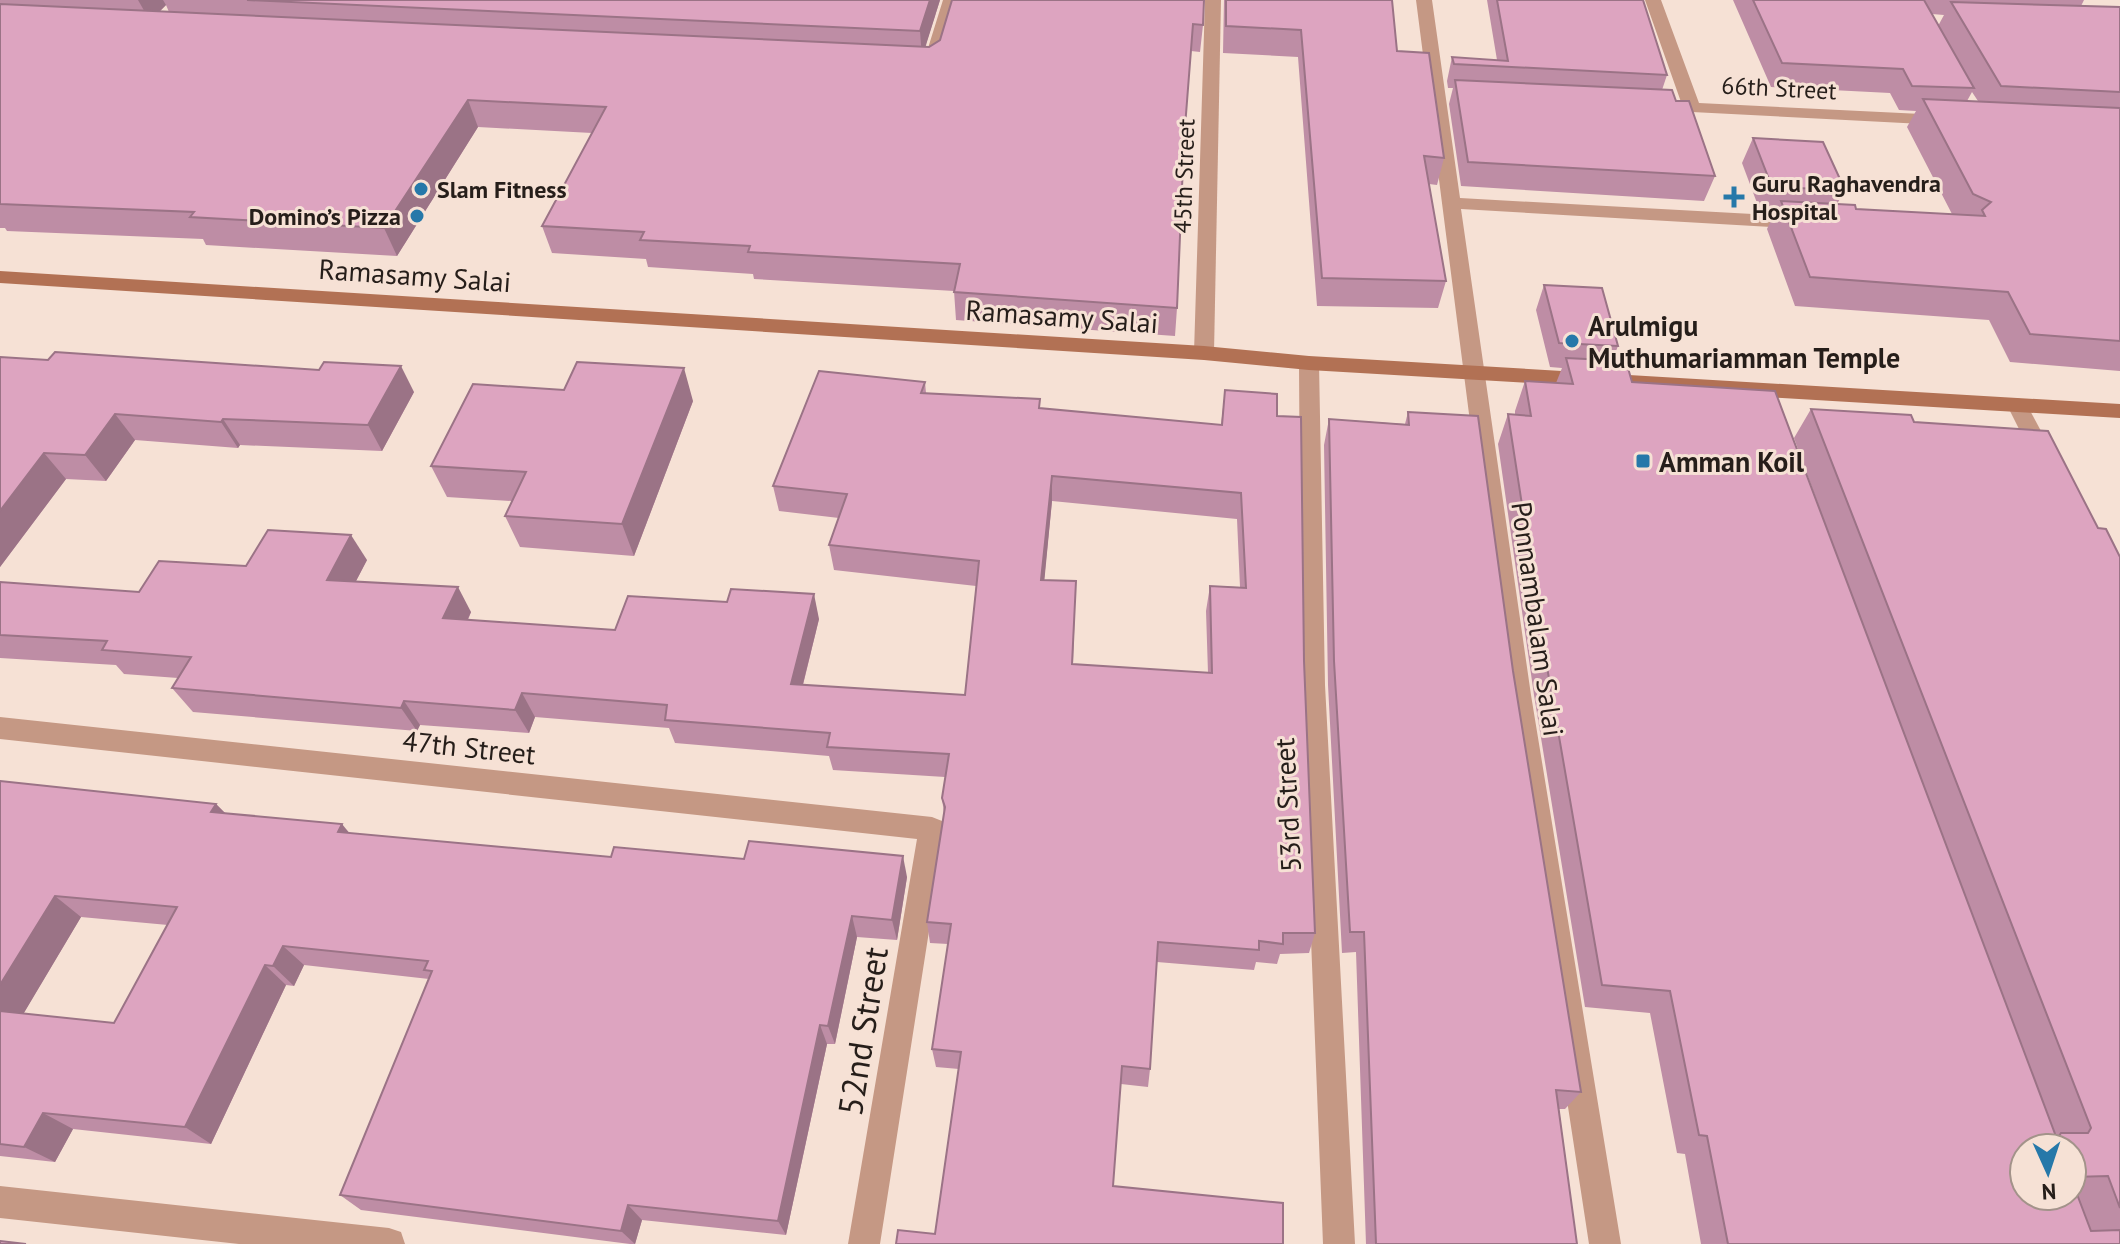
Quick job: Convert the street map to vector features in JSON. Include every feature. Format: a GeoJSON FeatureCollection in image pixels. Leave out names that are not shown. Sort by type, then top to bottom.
{"type":"FeatureCollection","features":[{"type":"Feature","properties":{"kind":"street"},"geometry":{"type":"LineString","coordinates":[[923,66],[951,0]]}},
{"type":"Feature","properties":{"kind":"street","name":"45th Street"},"geometry":{"type":"LineString","coordinates":[[1204,353],[1213,0]]}},
{"type":"Feature","properties":{"kind":"street","name":"Ponnambalam Salai"},"geometry":{"type":"LineString","coordinates":[[1424,0],[1445,96],[1451,203],[1518,695],[1605,1244]]}},
{"type":"Feature","properties":{"kind":"street"},"geometry":{"type":"LineString","coordinates":[[1653,0],[1692,108]]}},
{"type":"Feature","properties":{"kind":"street","name":"66th Street"},"geometry":{"type":"LineString","coordinates":[[1644,106],[1961,121]]}},
{"type":"Feature","properties":{"kind":"street"},"geometry":{"type":"LineString","coordinates":[[1451,203],[1818,223]]}},
{"type":"Feature","properties":{"kind":"street","name":"Ramasamy Salai"},"geometry":{"type":"LineString","coordinates":[[0,277],[1204,353],[1309,363],[1474,370],[2120,411]]}},
{"type":"Feature","properties":{"kind":"street","name":"53rd Street"},"geometry":{"type":"LineString","coordinates":[[1309,363],[1313,685],[1339,1244]]}},
{"type":"Feature","properties":{"kind":"street"},"geometry":{"type":"LineString","coordinates":[[1762,388],[1773,418]]}},
{"type":"Feature","properties":{"kind":"street"},"geometry":{"type":"LineString","coordinates":[[2017,405],[2058,485]]}},
{"type":"Feature","properties":{"kind":"street","name":"47th Street"},"geometry":{"type":"LineString","coordinates":[[0,728],[932,829]]}},
{"type":"Feature","properties":{"kind":"street","name":"52nd Street"},"geometry":{"type":"LineString","coordinates":[[864,1244],[932,829]]}},
{"type":"Feature","properties":{"kind":"street"},"geometry":{"type":"LineString","coordinates":[[0,1202],[389,1244]]}},
{"type":"Feature","properties":{"kind":"building"},"geometry":{"type":"Polygon","coordinates":[[[247,0],[930,0],[920,31],[247,0]]]}},
{"type":"Feature","properties":{"kind":"building"},"geometry":{"type":"Polygon","coordinates":[[[952,0],[1204,0],[1203,25],[1193,24],[1184,140],[1177,308],[954,292],[960,264],[748,252],[750,246],[640,240],[644,232],[542,226],[606,107],[468,100],[384,228],[190,217],[194,212],[0,204],[0,4],[929,47],[940,40],[952,0]]]}},
{"type":"Feature","properties":{"kind":"building"},"geometry":{"type":"Polygon","coordinates":[[[1226,0],[1392,0],[1397,51],[1429,53],[1444,158],[1424,156],[1446,281],[1322,278],[1301,30],[1226,26],[1226,0]]]}},
{"type":"Feature","properties":{"kind":"building"},"geometry":{"type":"Polygon","coordinates":[[[1497,0],[1643,0],[1667,75],[1454,64],[1452,57],[1508,61],[1497,0]]]}},
{"type":"Feature","properties":{"kind":"building"},"geometry":{"type":"Polygon","coordinates":[[[1753,0],[1924,0],[1974,88],[1912,86],[1903,69],[1782,63],[1753,0]]]}},
{"type":"Feature","properties":{"kind":"building"},"geometry":{"type":"Polygon","coordinates":[[[1951,2],[2120,7],[2120,92],[2001,86],[1951,2]]]}},
{"type":"Feature","properties":{"kind":"building"},"geometry":{"type":"Polygon","coordinates":[[[1455,80],[1672,90],[1676,101],[1689,101],[1715,176],[1468,162],[1455,80]]]}},
{"type":"Feature","properties":{"kind":"building"},"geometry":{"type":"Polygon","coordinates":[[[1923,99],[2120,108],[2120,341],[2030,334],[2008,292],[1810,277],[1781,201],[1855,205],[1856,209],[1985,216],[1982,210],[1991,202],[1973,194],[1923,99]]]}},
{"type":"Feature","properties":{"kind":"building"},"geometry":{"type":"Polygon","coordinates":[[[1753,138],[1823,142],[1845,190],[1772,187],[1753,138]]]}},
{"type":"Feature","properties":{"kind":"building"},"geometry":{"type":"Polygon","coordinates":[[[1544,285],[1602,288],[1618,346],[1559,343],[1544,285]]]}},
{"type":"Feature","properties":{"kind":"building"},"geometry":{"type":"Polygon","coordinates":[[[55,352],[319,370],[324,362],[401,366],[368,425],[223,419],[221,422],[115,414],[85,455],[44,453],[0,511],[0,357],[48,360],[55,352]]]}},
{"type":"Feature","properties":{"kind":"building"},"geometry":{"type":"Polygon","coordinates":[[[1566,358],[1626,361],[1632,382],[1775,391],[2054,1132],[2008,1132],[2008,1212],[2084,1212],[2091,1231],[2120,1230],[2120,1244],[1728,1244],[1707,1136],[1699,1135],[1670,991],[1602,985],[1547,667],[1508,414],[1531,416],[1525,381],[1573,384],[1566,358]]]}},
{"type":"Feature","properties":{"kind":"building"},"geometry":{"type":"Polygon","coordinates":[[[577,362],[684,368],[622,524],[505,516],[526,472],[431,466],[473,384],[564,390],[577,362]]]}},
{"type":"Feature","properties":{"kind":"building"},"geometry":{"type":"Polygon","coordinates":[[[819,371],[925,382],[921,393],[1040,399],[1039,408],[1222,425],[1225,390],[1277,394],[1277,416],[1301,417],[1304,661],[1315,933],[1283,933],[1283,944],[1259,941],[1259,950],[1158,942],[1150,1069],[1122,1066],[1113,1186],[1283,1203],[1283,1244],[896,1244],[898,1230],[935,1234],[961,1052],[932,1049],[951,924],[927,922],[945,807],[942,798],[949,754],[827,747],[830,733],[665,720],[667,705],[522,693],[515,710],[404,701],[401,708],[172,688],[191,657],[102,650],[107,641],[0,635],[0,582],[139,592],[159,561],[246,566],[268,530],[351,535],[327,580],[458,587],[443,618],[615,630],[628,596],[727,602],[731,589],[814,594],[791,684],[965,695],[979,561],[829,545],[847,494],[773,486],[819,371]],[[1052,476],[1041,580],[1076,581],[1072,664],[1212,673],[1210,586],[1246,588],[1241,493],[1052,476]]]}},
{"type":"Feature","properties":{"kind":"building"},"geometry":{"type":"Polygon","coordinates":[[[1811,409],[1911,415],[1914,422],[2048,431],[2098,528],[2106,529],[2120,557],[2120,1208],[2108,1176],[2088,1177],[2088,1133],[2091,1128],[1811,409]]]}},
{"type":"Feature","properties":{"kind":"building"},"geometry":{"type":"Polygon","coordinates":[[[1408,412],[1478,416],[1513,671],[1581,1092],[1556,1090],[1577,1244],[1376,1244],[1364,932],[1350,932],[1334,661],[1329,419],[1409,425],[1408,412]]]}},
{"type":"Feature","properties":{"kind":"building"},"geometry":{"type":"Polygon","coordinates":[[[0,781],[216,804],[211,812],[342,824],[338,832],[611,857],[614,847],[744,859],[749,841],[903,856],[892,920],[852,916],[828,1026],[820,1025],[778,1221],[628,1205],[621,1231],[340,1195],[432,971],[424,970],[428,961],[283,946],[273,966],[265,965],[185,1127],[43,1113],[24,1147],[0,1144],[0,1011],[114,1023],[177,907],[55,896],[0,985],[0,781]]]}},
{"type":"Feature","properties":{"kind":"place","name":"Slam Fitness"},"geometry":{"type":"Point","coordinates":[421,189]}},
{"type":"Feature","properties":{"kind":"place","name":"Guru Raghavendra Hospital"},"geometry":{"type":"Point","coordinates":[1734,197]}},
{"type":"Feature","properties":{"kind":"place","name":"Domino’s Pizza"},"geometry":{"type":"Point","coordinates":[417,216]}},
{"type":"Feature","properties":{"kind":"place","name":"Arulmigu Muthumariamman Temple"},"geometry":{"type":"Point","coordinates":[1572,341]}},
{"type":"Feature","properties":{"kind":"place","name":"Amman Koil"},"geometry":{"type":"Point","coordinates":[1643,461]}}]}
